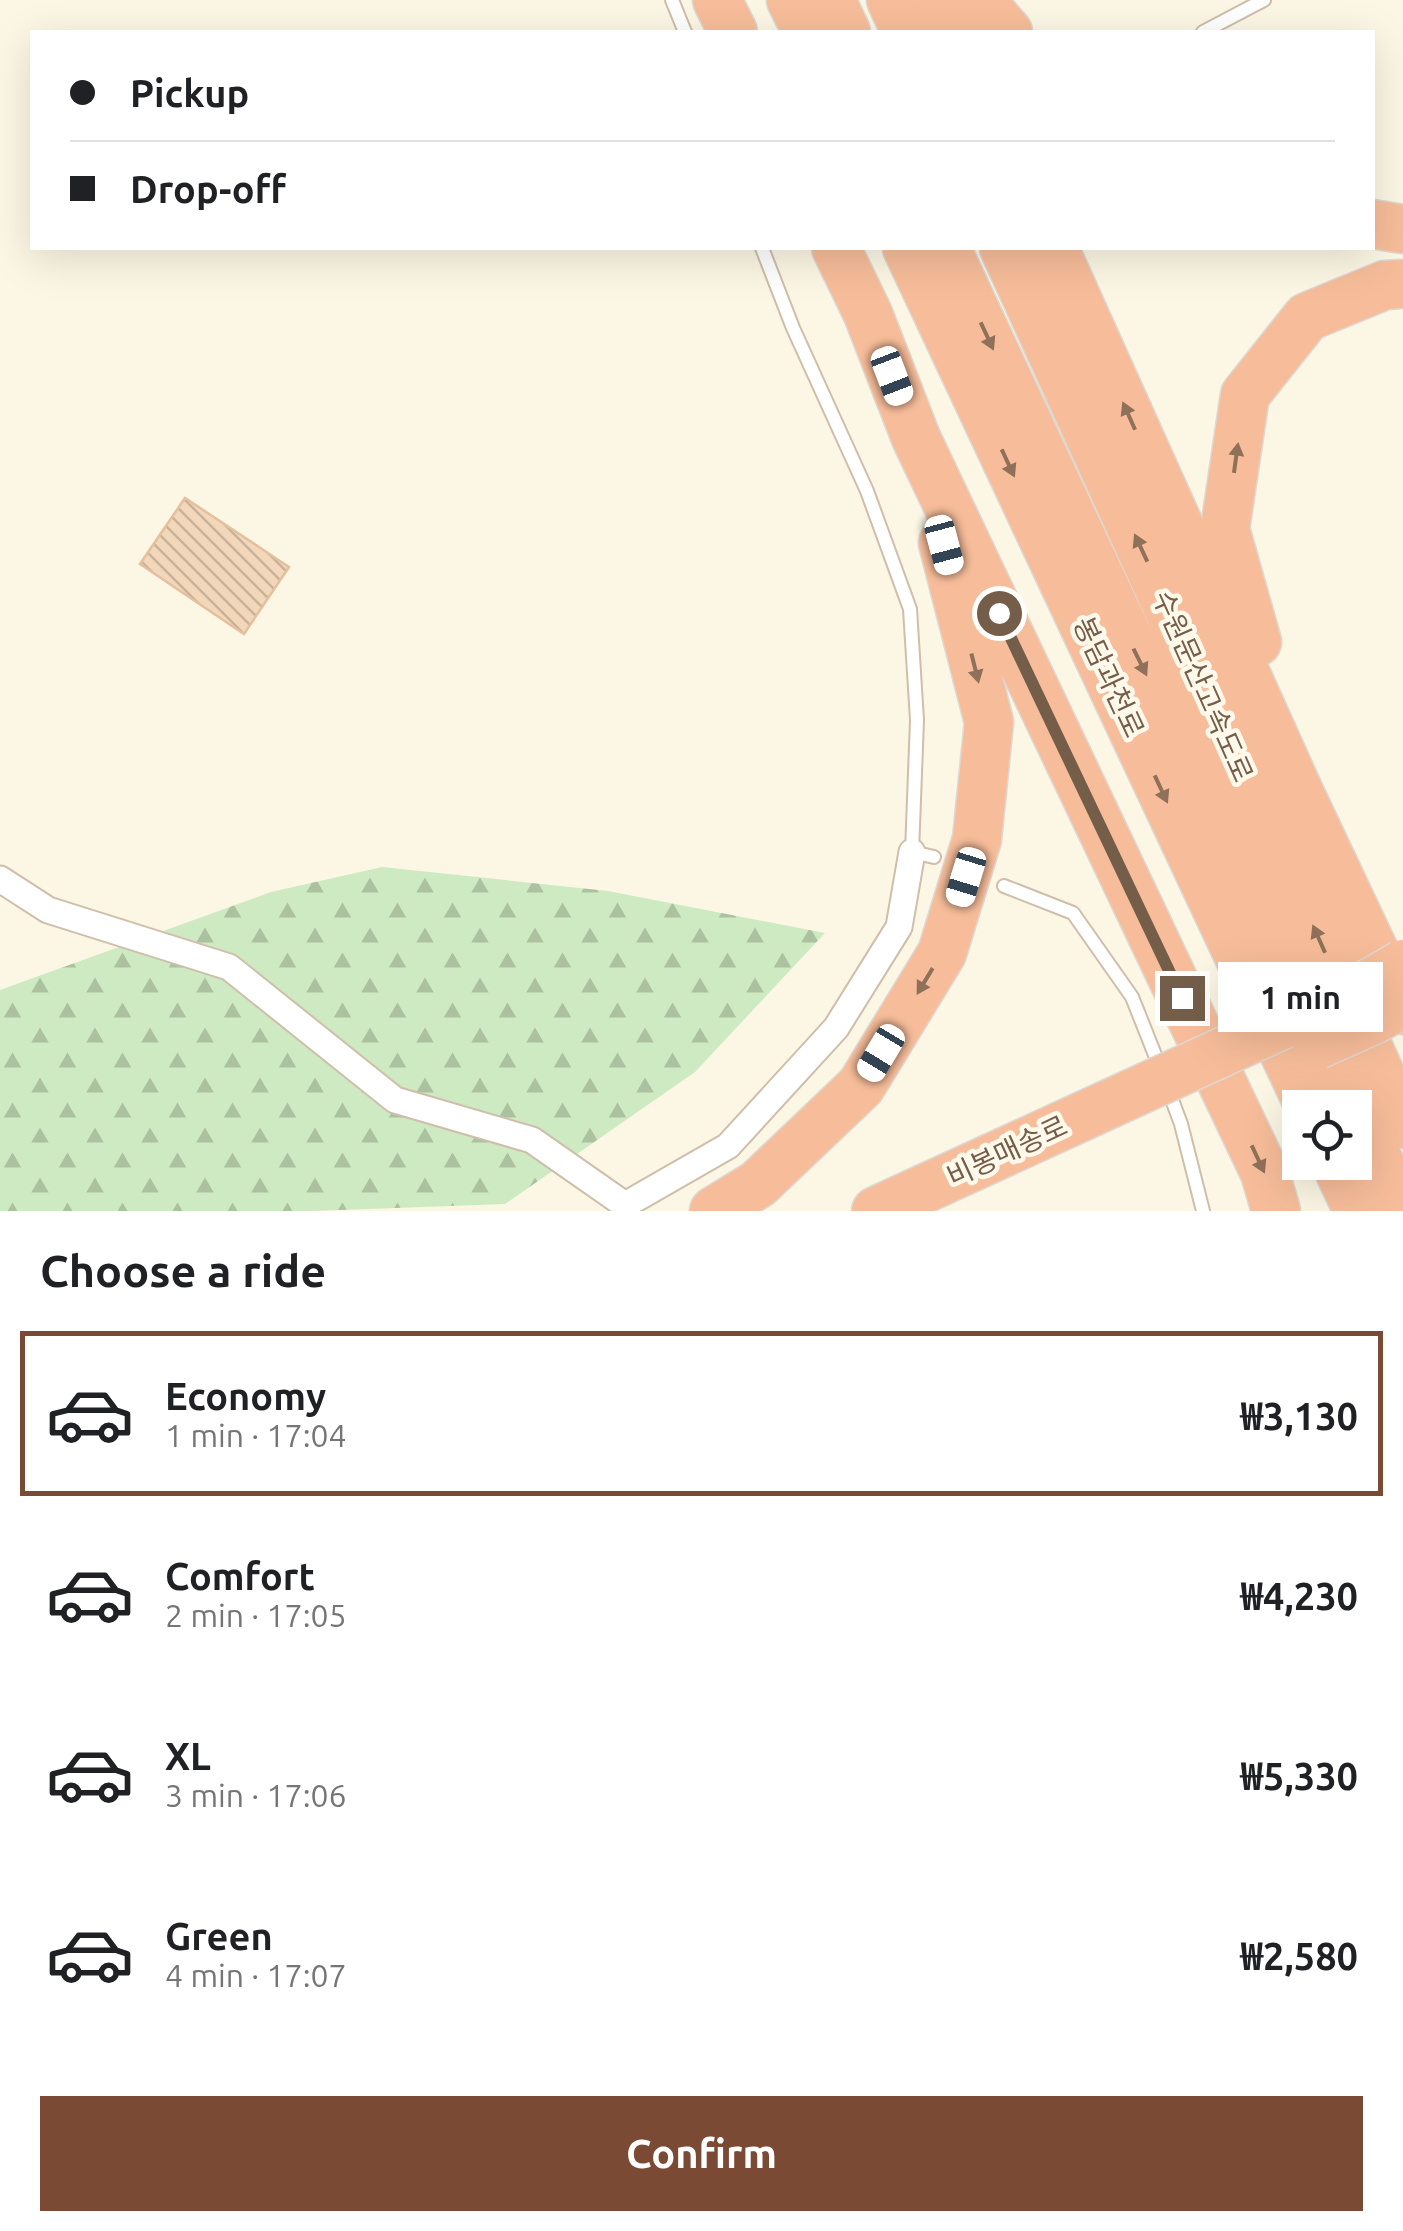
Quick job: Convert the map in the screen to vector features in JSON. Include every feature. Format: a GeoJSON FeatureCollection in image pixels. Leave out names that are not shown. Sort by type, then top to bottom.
{"type":"FeatureCollection","features":[{"type":"Feature","properties":{"kind":"highway"},"geometry":{"type":"LineString","coordinates":[[718,0],[732,30]]}},
{"type":"Feature","properties":{"kind":"highway"},"geometry":{"type":"LineString","coordinates":[[791,0],[805,30]]}},
{"type":"Feature","properties":{"kind":"highway"},"geometry":{"type":"LineString","coordinates":[[830,0],[845,30]]}},
{"type":"Feature","properties":{"kind":"highway"},"geometry":{"type":"LineString","coordinates":[[891,0],[905,30]]}},
{"type":"Feature","properties":{"kind":"highway"},"geometry":{"type":"LineString","coordinates":[[942,0],[956,30]]}},
{"type":"Feature","properties":{"kind":"highway"},"geometry":{"type":"LineString","coordinates":[[980,0],[1006,30]]}},
{"type":"Feature","properties":{"kind":"highway"},"geometry":{"type":"LineString","coordinates":[[1375,224],[1403,229]]}},
{"type":"Feature","properties":{"kind":"highway"},"geometry":{"type":"LineString","coordinates":[[837,250],[868,314],[916,438],[1264,1173],[1276,1211]]}},
{"type":"Feature","properties":{"kind":"highway","name":"봉담과천로"},"geometry":{"type":"LineString","coordinates":[[909,250],[1302,1090]]}},
{"type":"Feature","properties":{"kind":"highway","name":"수원문산고속도로"},"geometry":{"type":"LineString","coordinates":[[947,250],[1344,1090]]}},
{"type":"Feature","properties":{"kind":"highway","name":"수원문산고속도로"},"geometry":{"type":"LineString","coordinates":[[1005,250],[1403,1124]]}},
{"type":"Feature","properties":{"kind":"highway"},"geometry":{"type":"LineString","coordinates":[[1055,250],[1403,1014]]}},
{"type":"Feature","properties":{"kind":"highway"},"geometry":{"type":"LineString","coordinates":[[1298,790],[1226,528],[1245,394],[1307,317],[1384,285],[1403,284]]}},
{"type":"Feature","properties":{"kind":"highway"},"geometry":{"type":"LineString","coordinates":[[714,1211],[758,1184],[861,1086],[942,953],[977,839],[989,722],[916,438]]}},
{"type":"Feature","properties":{"kind":"highway"},"geometry":{"type":"LineString","coordinates":[[1087,1131],[1403,964]]}},
{"type":"Feature","properties":{"kind":"highway"},"geometry":{"type":"LineString","coordinates":[[1087,1131],[1375,1019],[1403,1002]]}},
{"type":"Feature","properties":{"kind":"highway","name":"비봉매송로"},"geometry":{"type":"LineString","coordinates":[[876,1211],[1087,1131]]}},
{"type":"Feature","properties":{"kind":"highway","name":"비봉매송로"},"geometry":{"type":"LineString","coordinates":[[947,1211],[1087,1131]]}},
{"type":"Feature","properties":{"kind":"highway","name":"수원문산고속도로"},"geometry":{"type":"LineString","coordinates":[[1372,1147],[1403,1211]]}},
{"type":"Feature","properties":{"kind":"highway"},"geometry":{"type":"LineString","coordinates":[[1344,1180],[1358,1211]]}},
{"type":"Feature","properties":{"kind":"street"},"geometry":{"type":"LineString","coordinates":[[0,878],[48,910],[229,967],[395,1100],[532,1140],[625,1206],[728,1146],[836,1028],[899,927],[923,855]]}},
{"type":"Feature","properties":{"kind":"lane"},"geometry":{"type":"LineString","coordinates":[[672,0],[684,30]]}},
{"type":"Feature","properties":{"kind":"lane"},"geometry":{"type":"LineString","coordinates":[[1207,30],[1264,0]]}},
{"type":"Feature","properties":{"kind":"lane"},"geometry":{"type":"LineString","coordinates":[[763,250],[793,328],[867,491],[910,610],[923,855]]}},
{"type":"Feature","properties":{"kind":"lane"},"geometry":{"type":"LineString","coordinates":[[1004,886],[1073,913],[1132,997],[1182,1124],[1203,1211]]}},
{"type":"Feature","properties":{"kind":"green space"},"geometry":{"type":"Polygon","coordinates":[[[382,867],[608,891],[825,933],[695,1072],[505,1204],[312,1211],[0,1211],[0,990],[271,892],[382,867]]]}},
{"type":"Feature","properties":{"kind":"building"},"geometry":{"type":"Polygon","coordinates":[[[185,498],[289,567],[244,634],[140,564],[185,498]]]}},
{"type":"Feature","properties":{"kind":"route"},"geometry":{"type":"LineString","coordinates":[[999,613],[1182,998]]}}]}
